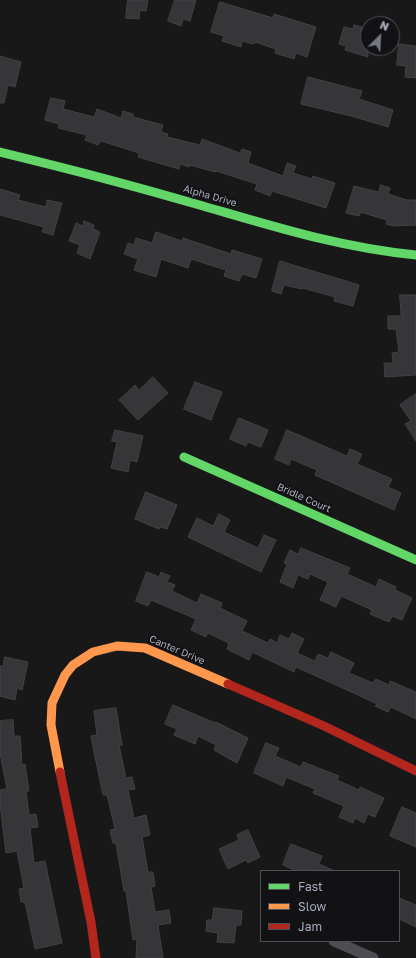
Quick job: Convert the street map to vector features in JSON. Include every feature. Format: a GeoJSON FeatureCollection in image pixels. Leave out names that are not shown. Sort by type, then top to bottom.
{"type":"FeatureCollection","features":[{"type":"Feature","properties":{"kind":"street","name":"Alpha Drive"},"geometry":{"type":"LineString","coordinates":[[0,152],[169,196],[312,237],[394,254],[416,255]]}},
{"type":"Feature","properties":{"kind":"street","name":"Bridle Court"},"geometry":{"type":"LineString","coordinates":[[184,456],[416,560]]}},
{"type":"Feature","properties":{"kind":"street","name":"Canter Drive"},"geometry":{"type":"LineString","coordinates":[[96,958],[91,922],[54,745],[50,717],[51,703],[62,679],[80,658],[104,647],[117,645],[144,648],[324,726],[416,771]]}},
{"type":"Feature","properties":{"kind":"street"},"geometry":{"type":"LineString","coordinates":[[336,942],[373,958]]}},
{"type":"Feature","properties":{"kind":"building"},"geometry":{"type":"Polygon","coordinates":[[[128,0],[148,0],[146,11],[140,10],[139,19],[126,18],[128,0]]]}},
{"type":"Feature","properties":{"kind":"building"},"geometry":{"type":"Polygon","coordinates":[[[175,0],[196,0],[190,21],[183,19],[181,26],[168,21],[175,0]]]}},
{"type":"Feature","properties":{"kind":"building"},"geometry":{"type":"Polygon","coordinates":[[[220,2],[273,18],[274,14],[316,27],[307,57],[296,53],[294,59],[275,53],[276,49],[255,42],[254,44],[242,41],[241,47],[222,41],[224,36],[211,32],[220,2]]]}},
{"type":"Feature","properties":{"kind":"building"},"geometry":{"type":"Polygon","coordinates":[[[354,25],[360,27],[360,55],[345,50],[346,46],[339,44],[344,27],[353,29],[354,25]]]}},
{"type":"Feature","properties":{"kind":"building"},"geometry":{"type":"Polygon","coordinates":[[[400,44],[416,46],[416,78],[405,77],[406,66],[397,65],[398,56],[400,56],[400,44]]]}},
{"type":"Feature","properties":{"kind":"building"},"geometry":{"type":"Polygon","coordinates":[[[0,56],[21,62],[15,87],[8,85],[4,103],[0,103],[0,56]]]}},
{"type":"Feature","properties":{"kind":"building"},"geometry":{"type":"Polygon","coordinates":[[[308,77],[362,91],[359,99],[393,110],[388,127],[355,117],[301,104],[308,77]]]}},
{"type":"Feature","properties":{"kind":"building"},"geometry":{"type":"Polygon","coordinates":[[[51,98],[65,101],[63,109],[94,117],[97,109],[121,118],[123,111],[133,114],[133,117],[163,125],[161,132],[168,134],[167,137],[200,145],[202,139],[240,153],[242,149],[251,152],[248,163],[283,176],[287,163],[296,166],[293,173],[312,179],[313,176],[335,183],[326,208],[272,191],[270,196],[255,190],[257,184],[216,171],[190,165],[189,167],[180,164],[179,169],[138,157],[139,153],[101,141],[98,145],[85,140],[87,135],[58,128],[59,124],[45,120],[51,98]]]}},
{"type":"Feature","properties":{"kind":"building"},"geometry":{"type":"Polygon","coordinates":[[[381,185],[390,188],[388,194],[407,200],[416,200],[416,225],[393,226],[386,224],[387,220],[361,212],[359,216],[346,213],[354,186],[378,192],[381,185]]]}},
{"type":"Feature","properties":{"kind":"building"},"geometry":{"type":"Polygon","coordinates":[[[0,189],[20,195],[18,200],[46,207],[47,200],[62,203],[53,235],[42,232],[44,227],[0,215],[0,189]]]}},
{"type":"Feature","properties":{"kind":"building"},"geometry":{"type":"Polygon","coordinates":[[[84,221],[94,225],[93,229],[100,232],[90,259],[77,253],[80,245],[69,241],[76,223],[83,226],[84,221]]]}},
{"type":"Feature","properties":{"kind":"building"},"geometry":{"type":"Polygon","coordinates":[[[156,232],[182,241],[183,238],[231,254],[232,250],[262,259],[256,278],[242,274],[239,281],[224,276],[226,270],[191,259],[188,268],[161,259],[156,277],[134,270],[138,259],[124,254],[128,243],[134,245],[136,238],[152,243],[156,232]]]}},
{"type":"Feature","properties":{"kind":"building"},"geometry":{"type":"Polygon","coordinates":[[[280,261],[359,285],[353,306],[334,301],[335,297],[303,288],[284,285],[281,294],[272,291],[280,261]]]}},
{"type":"Feature","properties":{"kind":"building"},"geometry":{"type":"Polygon","coordinates":[[[400,295],[416,295],[416,375],[385,377],[384,363],[393,363],[392,353],[399,352],[396,329],[388,329],[388,316],[401,316],[400,295]]]}},
{"type":"Feature","properties":{"kind":"building"},"geometry":{"type":"Polygon","coordinates":[[[153,377],[168,393],[138,420],[119,400],[135,385],[139,390],[153,377]]]}},
{"type":"Feature","properties":{"kind":"building"},"geometry":{"type":"Polygon","coordinates":[[[195,382],[222,392],[211,420],[184,409],[195,382]]]}},
{"type":"Feature","properties":{"kind":"building"},"geometry":{"type":"Polygon","coordinates":[[[416,394],[416,441],[405,424],[411,421],[400,405],[416,394]]]}},
{"type":"Feature","properties":{"kind":"building"},"geometry":{"type":"Polygon","coordinates":[[[239,418],[268,430],[261,447],[248,442],[246,446],[230,439],[239,418]]]}},
{"type":"Feature","properties":{"kind":"building"},"geometry":{"type":"Polygon","coordinates":[[[115,430],[143,436],[137,462],[130,460],[128,472],[111,468],[117,442],[112,441],[115,430]]]}},
{"type":"Feature","properties":{"kind":"building"},"geometry":{"type":"Polygon","coordinates":[[[287,430],[347,456],[350,449],[362,454],[357,464],[392,479],[388,487],[401,493],[394,510],[315,475],[317,470],[291,459],[289,465],[275,459],[287,430]]]}},
{"type":"Feature","properties":{"kind":"building"},"geometry":{"type":"Polygon","coordinates":[[[146,492],[177,505],[167,529],[160,527],[159,529],[135,519],[146,492]]]}},
{"type":"Feature","properties":{"kind":"building"},"geometry":{"type":"Polygon","coordinates":[[[219,514],[230,520],[224,532],[258,548],[264,535],[276,540],[261,572],[188,537],[197,518],[213,526],[219,514]]]}},
{"type":"Feature","properties":{"kind":"building"},"geometry":{"type":"Polygon","coordinates":[[[301,548],[350,568],[347,574],[376,587],[379,579],[396,587],[395,590],[412,598],[402,620],[392,616],[389,622],[370,614],[372,610],[341,596],[336,607],[320,600],[328,582],[310,574],[308,579],[298,575],[293,588],[280,582],[287,564],[284,563],[290,550],[298,554],[301,548]]]}},
{"type":"Feature","properties":{"kind":"building"},"geometry":{"type":"Polygon","coordinates":[[[147,572],[159,577],[161,572],[170,576],[167,582],[175,585],[172,591],[197,603],[201,594],[222,603],[220,608],[247,621],[242,631],[268,643],[270,639],[277,643],[280,635],[289,639],[292,633],[304,639],[297,653],[315,661],[318,654],[328,658],[331,652],[354,663],[349,673],[373,683],[376,679],[389,685],[390,681],[416,692],[416,719],[391,707],[388,712],[375,706],[377,704],[296,667],[294,672],[252,652],[249,660],[227,649],[229,643],[208,633],[206,637],[191,630],[196,619],[151,600],[148,606],[136,601],[147,572]]]}},
{"type":"Feature","properties":{"kind":"building"},"geometry":{"type":"Polygon","coordinates":[[[5,657],[28,662],[22,690],[17,688],[15,700],[0,696],[0,666],[3,666],[5,657]]]}},
{"type":"Feature","properties":{"kind":"building"},"geometry":{"type":"Polygon","coordinates":[[[173,705],[215,723],[216,722],[248,738],[237,763],[214,750],[216,745],[198,736],[195,744],[174,735],[177,729],[165,724],[173,705]]]}},
{"type":"Feature","properties":{"kind":"building"},"geometry":{"type":"Polygon","coordinates":[[[116,708],[122,745],[119,745],[126,778],[132,777],[135,789],[128,790],[134,818],[146,815],[150,835],[142,837],[148,872],[153,872],[155,886],[151,887],[155,912],[169,910],[171,923],[158,925],[163,958],[136,958],[137,939],[133,940],[126,891],[124,891],[116,843],[113,843],[110,830],[115,829],[107,795],[103,795],[94,752],[91,736],[97,735],[94,711],[116,708]]]}},
{"type":"Feature","properties":{"kind":"building"},"geometry":{"type":"Polygon","coordinates":[[[13,720],[14,736],[20,736],[22,765],[25,764],[29,791],[26,791],[29,815],[36,814],[38,827],[30,828],[34,863],[45,861],[62,943],[35,949],[25,902],[21,902],[19,889],[24,888],[17,851],[6,853],[0,804],[0,790],[7,789],[0,753],[0,721],[13,720]]]}},
{"type":"Feature","properties":{"kind":"building"},"geometry":{"type":"Polygon","coordinates":[[[266,743],[279,748],[275,756],[301,767],[303,762],[339,776],[337,780],[359,790],[360,787],[384,798],[375,817],[368,814],[364,823],[355,818],[353,823],[339,817],[344,806],[313,793],[315,789],[286,777],[283,786],[254,773],[266,743]]]}},
{"type":"Feature","properties":{"kind":"building"},"geometry":{"type":"Polygon","coordinates":[[[402,807],[416,813],[416,847],[390,836],[402,807]]]}},
{"type":"Feature","properties":{"kind":"building"},"geometry":{"type":"Polygon","coordinates":[[[248,830],[260,857],[248,863],[246,860],[228,869],[219,849],[239,840],[237,835],[248,830]]]}},
{"type":"Feature","properties":{"kind":"building"},"geometry":{"type":"Polygon","coordinates":[[[291,844],[322,856],[319,864],[333,870],[294,870],[283,865],[291,844]]]}},
{"type":"Feature","properties":{"kind":"building"},"geometry":{"type":"Polygon","coordinates":[[[400,898],[416,905],[416,927],[400,919],[400,898]]]}},
{"type":"Feature","properties":{"kind":"building"},"geometry":{"type":"Polygon","coordinates":[[[214,908],[242,911],[241,925],[236,925],[234,943],[217,942],[218,933],[206,931],[207,920],[212,920],[214,908]]]}},
{"type":"Feature","properties":{"kind":"traffic: fast"},"geometry":{"type":"LineString","coordinates":[[0,152],[123,183],[305,235],[360,247],[416,255]]}},
{"type":"Feature","properties":{"kind":"traffic: fast"},"geometry":{"type":"LineString","coordinates":[[184,457],[416,560]]}},
{"type":"Feature","properties":{"kind":"traffic: slow"},"geometry":{"type":"LineString","coordinates":[[60,772],[51,725],[52,703],[65,675],[73,665],[93,652],[117,646],[145,648],[228,684]]}},
{"type":"Feature","properties":{"kind":"traffic: jam"},"geometry":{"type":"LineString","coordinates":[[228,684],[324,726],[416,771]]}},
{"type":"Feature","properties":{"kind":"traffic: jam"},"geometry":{"type":"LineString","coordinates":[[60,772],[91,922],[96,958]]}}]}
